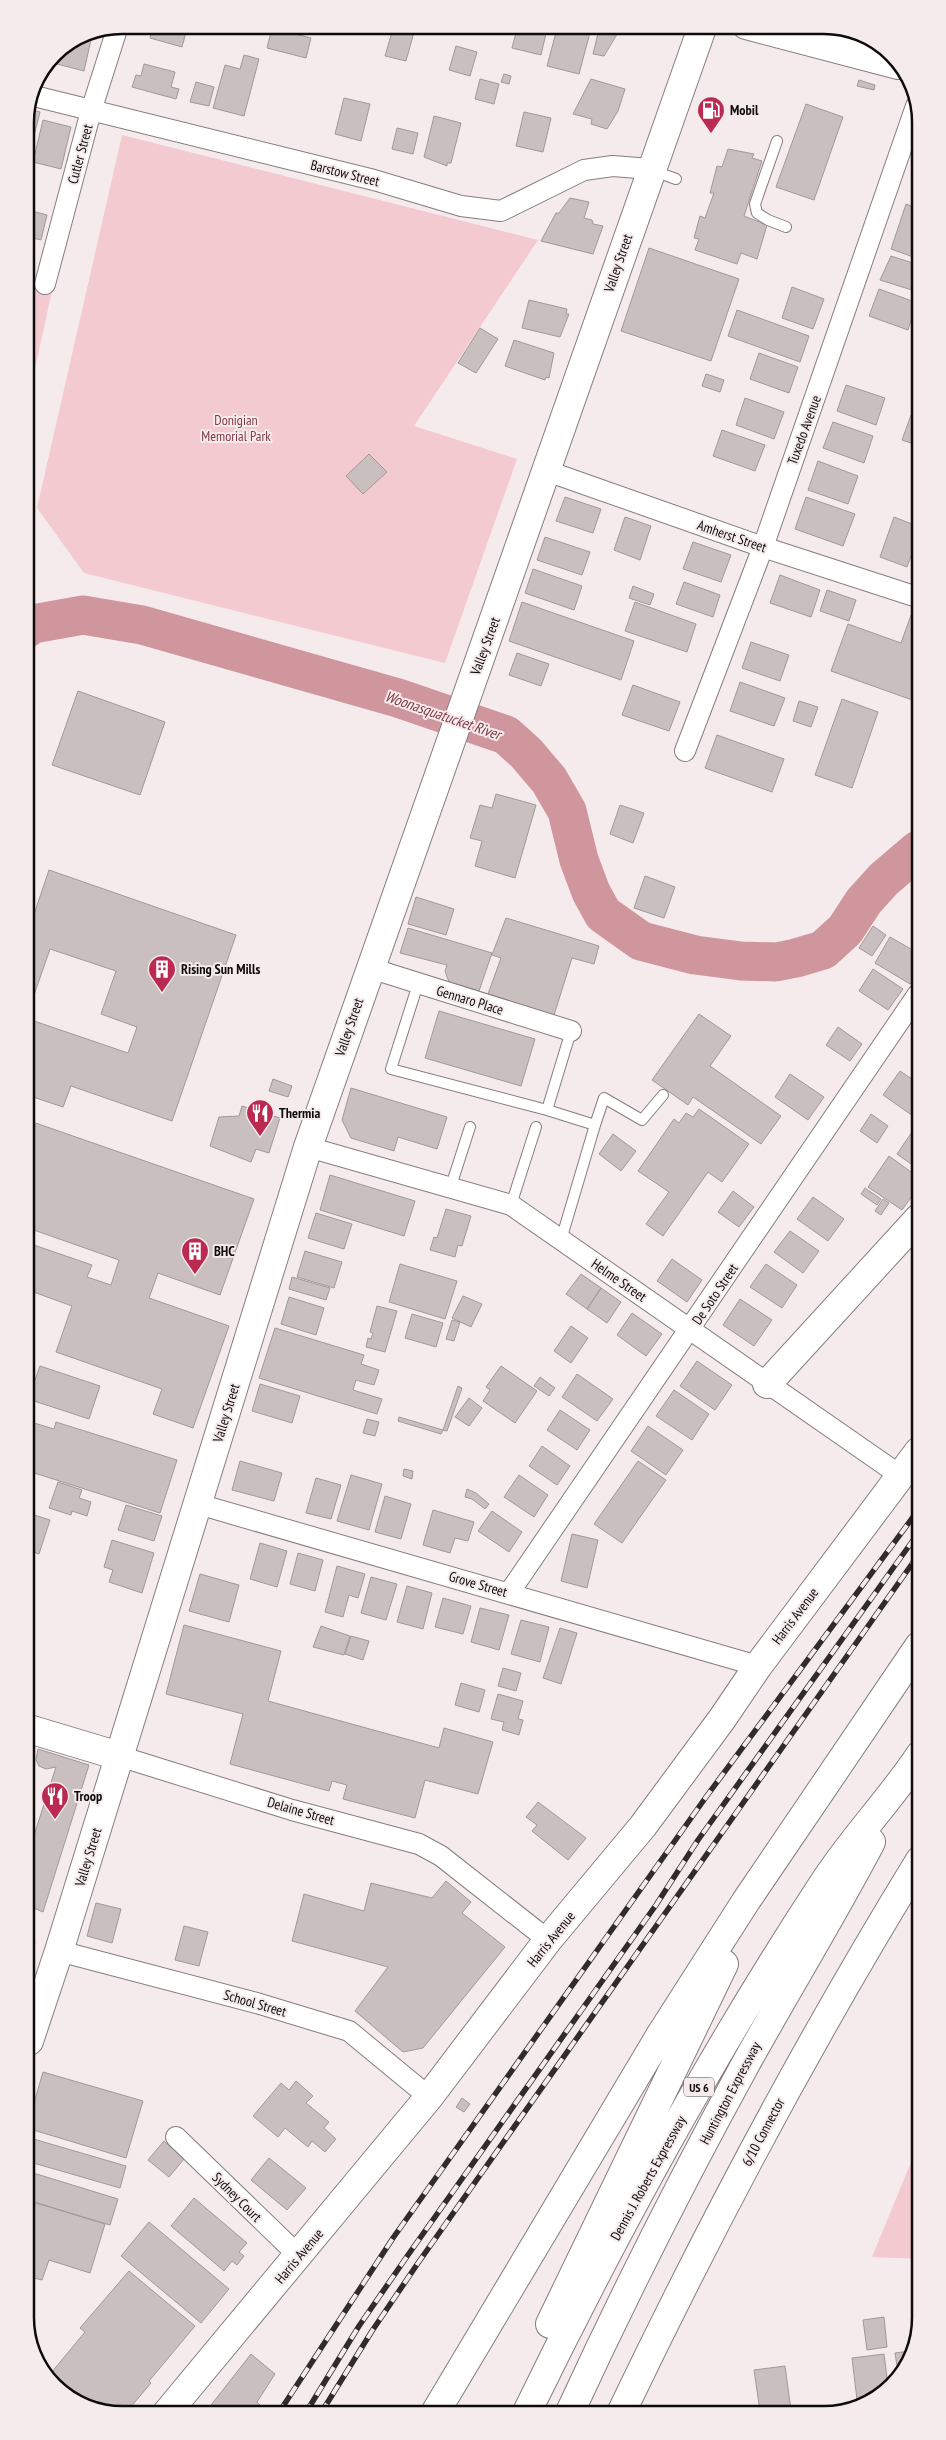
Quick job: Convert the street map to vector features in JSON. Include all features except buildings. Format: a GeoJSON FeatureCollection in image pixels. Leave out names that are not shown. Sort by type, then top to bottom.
{"type":"FeatureCollection","features":[{"type":"Feature","properties":{"kind":"main road","name":"Valley Street"},"geometry":{"type":"LineString","coordinates":[[34,2026],[59,1951],[308,1147],[448,746],[547,471],[650,169],[700,34]]}},
{"type":"Feature","properties":{"kind":"main road"},"geometry":{"type":"LineString","coordinates":[[780,34],[890,63]]}},
{"type":"Feature","properties":{"kind":"main road"},"geometry":{"type":"LineString","coordinates":[[767,1384],[912,1225]]}},
{"type":"Feature","properties":{"kind":"main road","name":"Harris Avenue"},"geometry":{"type":"LineString","coordinates":[[173,2406],[429,2097],[548,1940],[643,1826],[722,1719],[758,1666],[912,1461]]}},
{"type":"Feature","properties":{"kind":"main road"},"geometry":{"type":"LineString","coordinates":[[439,2406],[661,2034],[781,1848],[912,1658]]}},
{"type":"Feature","properties":{"kind":"main road","name":"Delaine Street"},"geometry":{"type":"LineString","coordinates":[[34,1730],[119,1756]]}},
{"type":"Feature","properties":{"kind":"main road","name":"US 6"},"geometry":{"type":"LineString","coordinates":[[903,1781],[912,1767]]}},
{"type":"Feature","properties":{"kind":"main road","name":"Huntington Expressway"},"geometry":{"type":"LineString","coordinates":[[573,2406],[688,2172],[762,2034],[842,1897],[903,1781]]}},
{"type":"Feature","properties":{"kind":"main road","name":"Dennis J. Roberts Expressway"},"geometry":{"type":"LineString","coordinates":[[530,2406],[641,2189],[734,2026],[824,1882],[903,1781]]}},
{"type":"Feature","properties":{"kind":"main road"},"geometry":{"type":"LineString","coordinates":[[519,2406],[535,2355],[632,2150],[781,1848]]}},
{"type":"Feature","properties":{"kind":"main road","name":"6/10 Connector"},"geometry":{"type":"LineString","coordinates":[[625,2406],[708,2237],[780,2100],[851,1974],[912,1873]]}},
{"type":"Feature","properties":{"kind":"street","name":"Cutler Street"},"geometry":{"type":"LineString","coordinates":[[45,284],[92,111],[116,34]]}},
{"type":"Feature","properties":{"kind":"street","name":"Barstow Street"},"geometry":{"type":"LineString","coordinates":[[38,97],[374,180],[461,206],[501,211],[584,170],[613,166],[650,169]]}},
{"type":"Feature","properties":{"kind":"street","name":"Tuxedo Avenue"},"geometry":{"type":"LineString","coordinates":[[685,751],[763,547],[912,118]]}},
{"type":"Feature","properties":{"kind":"street","name":"Amherst Street"},"geometry":{"type":"LineString","coordinates":[[547,471],[763,547],[912,595]]}},
{"type":"Feature","properties":{"kind":"street","name":"Gennaro Place"},"geometry":{"type":"LineString","coordinates":[[370,968],[571,1031]]}},
{"type":"Feature","properties":{"kind":"street","name":"De Soto Street"},"geometry":{"type":"LineString","coordinates":[[509,1593],[912,1003]]}},
{"type":"Feature","properties":{"kind":"street","name":"Helme Street"},"geometry":{"type":"LineString","coordinates":[[308,1147],[510,1205],[901,1476]]}},
{"type":"Feature","properties":{"kind":"street","name":"Grove Street"},"geometry":{"type":"LineString","coordinates":[[198,1504],[758,1666]]}},
{"type":"Feature","properties":{"kind":"street","name":"Delaine Street"},"geometry":{"type":"LineString","coordinates":[[119,1756],[292,1810],[419,1844],[442,1856],[548,1940]]}},
{"type":"Feature","properties":{"kind":"street","name":"School Street"},"geometry":{"type":"LineString","coordinates":[[59,1951],[260,2004],[349,2031],[429,2097]]}},
{"type":"Feature","properties":{"kind":"street","name":"Sydney Court"},"geometry":{"type":"LineString","coordinates":[[176,2137],[299,2256]]}},
{"type":"Feature","properties":{"kind":"lane"},"geometry":{"type":"LineString","coordinates":[[778,141],[755,204],[757,213],[768,220],[786,226]]}},
{"type":"Feature","properties":{"kind":"lane"},"geometry":{"type":"LineString","coordinates":[[650,169],[676,179]]}},
{"type":"Feature","properties":{"kind":"lane"},"geometry":{"type":"LineString","coordinates":[[418,984],[391,1069],[547,1110],[595,1125]]}},
{"type":"Feature","properties":{"kind":"lane"},"geometry":{"type":"LineString","coordinates":[[547,1110],[571,1031]]}},
{"type":"Feature","properties":{"kind":"lane"},"geometry":{"type":"LineString","coordinates":[[561,1240],[604,1098],[642,1120],[663,1095]]}},
{"type":"Feature","properties":{"kind":"lane"},"geometry":{"type":"LineString","coordinates":[[450,1189],[470,1127]]}},
{"type":"Feature","properties":{"kind":"lane"},"geometry":{"type":"LineString","coordinates":[[510,1205],[536,1127]]}},
{"type":"Feature","properties":{"kind":"green space","name":"Donigian Memorial Park"},"geometry":{"type":"Polygon","coordinates":[[[122,135],[538,240],[414,426],[517,459],[445,663],[84,573],[37,508],[122,135]]]}},
{"type":"Feature","properties":{"kind":"green space"},"geometry":{"type":"Polygon","coordinates":[[[34,282],[53,286],[34,373],[34,282]]]}},
{"type":"Feature","properties":{"kind":"green space"},"geometry":{"type":"Polygon","coordinates":[[[912,2160],[912,2259],[872,2257],[912,2160]]]}},
{"type":"Feature","properties":{"kind":"waterway","name":"Woonasquatucket River"},"geometry":{"type":"LineString","coordinates":[[34,624],[83,615],[142,625],[398,698],[506,735],[526,753],[549,780],[567,811],[579,860],[591,892],[603,914],[641,941],[695,955],[741,961],[776,962],[823,950],[845,930],[864,901],[884,879],[912,855]]}},
{"type":"Feature","properties":{"kind":"railway"},"geometry":{"type":"LineString","coordinates":[[283,2406],[393,2238],[706,1797],[912,1518]]}},
{"type":"Feature","properties":{"kind":"railway"},"geometry":{"type":"LineString","coordinates":[[310,2406],[359,2326],[408,2255],[656,1905],[698,1840],[912,1542]]}},
{"type":"Feature","properties":{"kind":"railway"},"geometry":{"type":"LineString","coordinates":[[325,2406],[372,2331],[418,2263],[912,1564]]}},
{"type":"Feature","properties":{"kind":"place","name":"Mobil"},"geometry":{"type":"Point","coordinates":[711,134]}},
{"type":"Feature","properties":{"kind":"place","name":"Rising Sun Mills"},"geometry":{"type":"Point","coordinates":[162,993]}},
{"type":"Feature","properties":{"kind":"place","name":"Thermia"},"geometry":{"type":"Point","coordinates":[260,1137]}},
{"type":"Feature","properties":{"kind":"place","name":"BHC"},"geometry":{"type":"Point","coordinates":[195,1275]}},
{"type":"Feature","properties":{"kind":"place","name":"Troop"},"geometry":{"type":"Point","coordinates":[55,1820]}}]}
